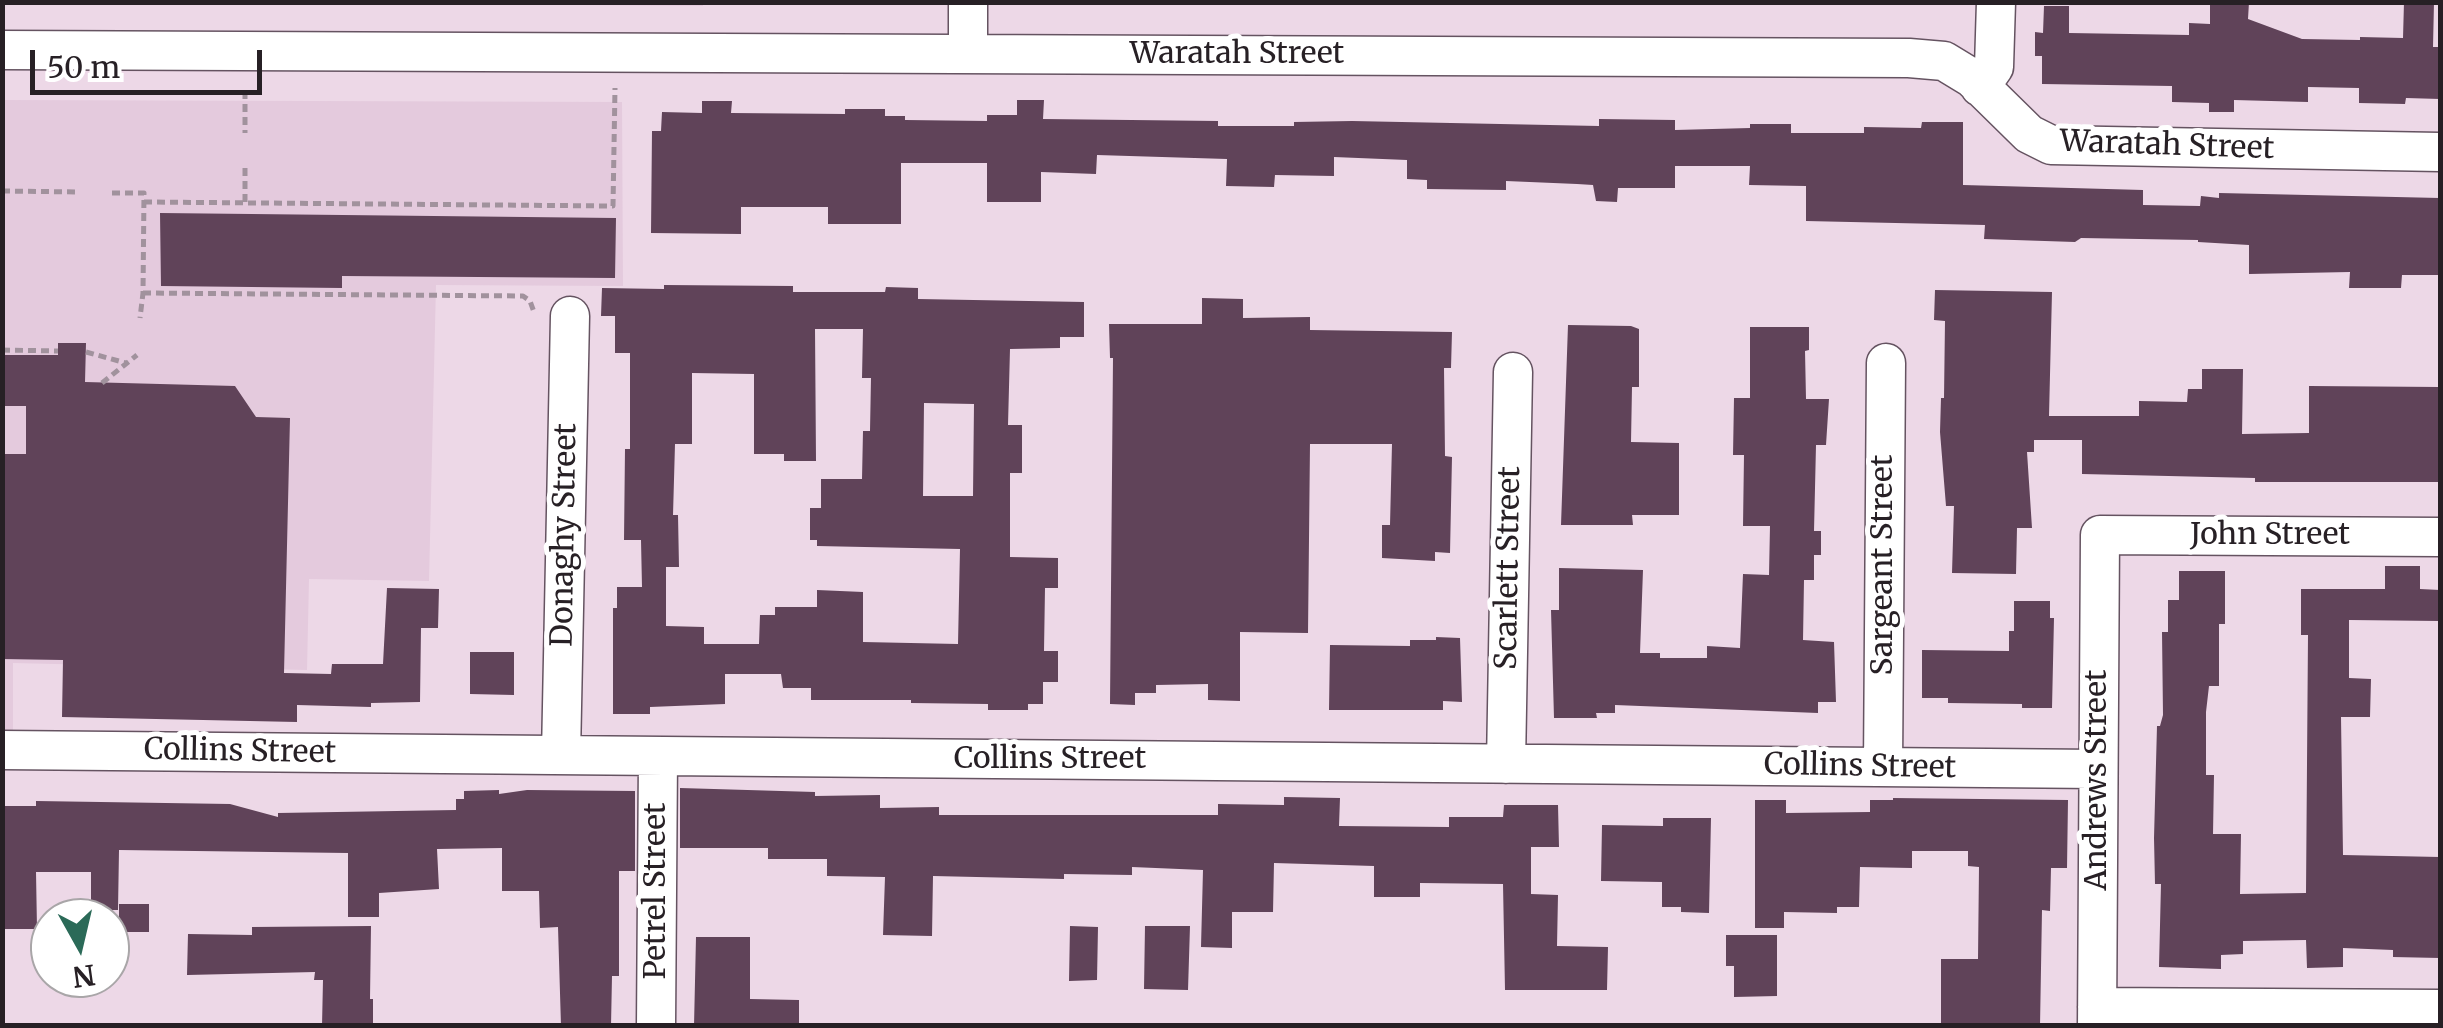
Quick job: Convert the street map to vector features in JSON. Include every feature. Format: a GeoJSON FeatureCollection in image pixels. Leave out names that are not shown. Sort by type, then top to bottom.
{"type":"FeatureCollection","features":[{"type":"Feature","properties":{"kind":"street"},"geometry":{"type":"LineString","coordinates":[[968,2],[968,54]]}},
{"type":"Feature","properties":{"kind":"street"},"geometry":{"type":"LineString","coordinates":[[1980,87],[1994,67],[1996,2]]}},
{"type":"Feature","properties":{"kind":"street","name":"Waratah Street"},"geometry":{"type":"LineString","coordinates":[[2,50],[1909,58],[1944,61],[1980,87],[2029,134],[2051,145],[2440,152]]}},
{"type":"Feature","properties":{"kind":"street","name":"Donaghy Street"},"geometry":{"type":"LineString","coordinates":[[552,314],[561,755]]}},
{"type":"Feature","properties":{"kind":"street","name":"Sargeant Street"},"geometry":{"type":"LineString","coordinates":[[1883,768],[1886,363]]}},
{"type":"Feature","properties":{"kind":"street","name":"Scarlett Street"},"geometry":{"type":"LineString","coordinates":[[1506,764],[1513,372]]}},
{"type":"Feature","properties":{"kind":"street","name":"John Street"},"geometry":{"type":"LineString","coordinates":[[2100,535],[2440,537]]}},
{"type":"Feature","properties":{"kind":"street","name":"Andrews Street"},"geometry":{"type":"LineString","coordinates":[[2097,1016],[2100,535]]}},
{"type":"Feature","properties":{"kind":"street","name":"Collins Street"},"geometry":{"type":"LineString","coordinates":[[2,750],[2098,769]]}},
{"type":"Feature","properties":{"kind":"street","name":"Petrel Street"},"geometry":{"type":"LineString","coordinates":[[656,1026],[658,756]]}},
{"type":"Feature","properties":{"kind":"street"},"geometry":{"type":"LineString","coordinates":[[2097,1016],[2440,1010]]}},
{"type":"Feature","properties":{"kind":"path"},"geometry":{"type":"LineString","coordinates":[[144,202],[613,206],[616,52]]}},
{"type":"Feature","properties":{"kind":"path"},"geometry":{"type":"LineString","coordinates":[[244,91],[245,133]]}},
{"type":"Feature","properties":{"kind":"path"},"geometry":{"type":"LineString","coordinates":[[244,202],[245,168]]}},
{"type":"Feature","properties":{"kind":"path"},"geometry":{"type":"LineString","coordinates":[[2,191],[79,192]]}},
{"type":"Feature","properties":{"kind":"path"},"geometry":{"type":"LineString","coordinates":[[112,193],[144,193],[144,293],[140,318]]}},
{"type":"Feature","properties":{"kind":"path"},"geometry":{"type":"LineString","coordinates":[[144,293],[523,296],[552,314]]}},
{"type":"Feature","properties":{"kind":"path"},"geometry":{"type":"LineString","coordinates":[[2,350],[58,351]]}},
{"type":"Feature","properties":{"kind":"path"},"geometry":{"type":"LineString","coordinates":[[86,352],[128,363]]}},
{"type":"Feature","properties":{"kind":"path"},"geometry":{"type":"LineString","coordinates":[[102,382],[137,355]]}},
{"type":"Feature","properties":{"kind":"shaded area"},"geometry":{"type":"Polygon","coordinates":[[[703,2],[703,6],[340,3],[703,2]]]}},
{"type":"Feature","properties":{"kind":"shaded area"},"geometry":{"type":"Polygon","coordinates":[[[3,100],[622,102],[623,286],[436,285],[429,581],[309,579],[307,670],[13,663],[13,737],[3,737],[3,100]]]}},
{"type":"Feature","properties":{"kind":"building"},"geometry":{"type":"Polygon","coordinates":[[[2210,2],[2249,2],[2248,19],[2302,39],[2360,40],[2403,38],[2404,2],[2434,2],[2433,47],[2440,47],[2440,99],[2406,98],[2405,104],[2359,103],[2359,88],[2308,87],[2308,102],[2234,100],[2234,112],[2209,112],[2209,103],[2172,102],[2172,86],[2042,84],[2042,56],[2035,56],[2035,32],[2043,33],[2044,6],[2069,6],[2069,33],[2189,35],[2189,23],[2210,24],[2210,2]]]}},
{"type":"Feature","properties":{"kind":"building"},"geometry":{"type":"Polygon","coordinates":[[[1017,100],[1044,100],[1043,119],[1218,121],[1218,126],[1352,121],[1599,126],[1599,119],[1675,120],[1675,130],[1791,124],[1791,133],[1864,133],[1864,127],[1921,128],[1922,122],[1963,122],[1963,185],[2143,190],[2143,205],[2200,206],[2201,196],[2219,198],[2219,193],[2440,198],[2440,275],[2402,275],[2401,288],[2349,288],[2350,272],[2249,274],[2249,245],[2198,240],[1984,239],[1985,225],[1806,221],[1806,186],[1749,185],[1750,166],[1675,166],[1675,188],[1618,188],[1617,202],[1596,201],[1593,185],[1506,181],[1506,190],[1427,189],[1427,180],[1407,179],[1407,160],[1334,157],[1334,176],[1275,175],[1274,187],[1226,186],[1227,159],[1097,155],[1096,174],[1041,172],[1041,202],[987,202],[987,163],[901,163],[901,224],[828,224],[828,207],[741,207],[741,234],[651,233],[652,131],[661,131],[662,112],[702,113],[702,101],[732,101],[731,113],[845,114],[845,109],[885,109],[885,116],[905,116],[905,120],[987,121],[987,115],[1017,115],[1017,100]]]}},
{"type":"Feature","properties":{"kind":"building"},"geometry":{"type":"Polygon","coordinates":[[[160,213],[616,218],[615,278],[342,276],[342,288],[161,286],[160,213]]]}},
{"type":"Feature","properties":{"kind":"building"},"geometry":{"type":"Polygon","coordinates":[[[664,285],[793,286],[793,292],[885,292],[886,287],[918,288],[918,299],[1084,302],[1084,337],[1060,337],[1060,348],[1010,349],[1008,425],[1022,425],[1022,473],[1010,473],[1010,557],[1058,558],[1058,588],[1045,588],[1044,651],[1058,651],[1058,682],[1043,682],[1043,704],[1028,704],[1028,710],[988,710],[988,704],[811,700],[811,688],[783,688],[781,674],[725,674],[725,704],[650,707],[650,714],[613,714],[613,608],[617,608],[617,587],[642,587],[641,540],[624,540],[625,449],[630,449],[630,353],[615,353],[615,316],[601,316],[602,288],[664,289],[664,285]],[[815,329],[816,461],[784,461],[784,454],[754,454],[754,374],[692,373],[692,444],[675,444],[673,515],[678,515],[679,567],[666,567],[666,626],[704,627],[704,644],[759,644],[760,615],[775,615],[775,607],[817,607],[817,590],[863,592],[863,642],[958,644],[960,549],[817,546],[817,540],[810,540],[810,508],[821,508],[821,479],[862,479],[863,431],[870,431],[871,378],[862,378],[863,329],[815,329]],[[924,403],[923,496],[973,496],[974,404],[924,403]]]}},
{"type":"Feature","properties":{"kind":"building"},"geometry":{"type":"Polygon","coordinates":[[[1935,290],[2052,292],[2049,416],[2139,416],[2139,401],[2187,402],[2188,389],[2202,389],[2202,369],[2243,369],[2242,434],[2309,433],[2309,386],[2440,387],[2440,482],[2255,482],[2255,478],[2082,474],[2082,440],[2034,440],[2034,452],[2027,452],[2032,528],[2017,528],[2016,574],[1952,573],[1954,506],[1946,506],[1940,432],[1945,321],[1934,320],[1935,290]]]}},
{"type":"Feature","properties":{"kind":"building"},"geometry":{"type":"Polygon","coordinates":[[[1202,298],[1243,299],[1243,318],[1310,317],[1310,330],[1452,332],[1451,368],[1444,368],[1445,456],[1452,457],[1450,553],[1435,552],[1435,561],[1382,558],[1382,525],[1390,525],[1392,444],[1310,444],[1308,633],[1240,632],[1240,701],[1208,700],[1208,684],[1156,685],[1156,693],[1135,693],[1135,705],[1110,704],[1113,358],[1109,324],[1202,324],[1202,298]]]}},
{"type":"Feature","properties":{"kind":"building"},"geometry":{"type":"Polygon","coordinates":[[[1568,325],[1639,329],[1639,387],[1632,387],[1631,442],[1679,443],[1679,515],[1632,515],[1633,525],[1561,525],[1568,325]]]}},
{"type":"Feature","properties":{"kind":"building"},"geometry":{"type":"Polygon","coordinates":[[[1750,327],[1809,327],[1806,399],[1829,399],[1826,445],[1816,445],[1814,531],[1821,531],[1821,555],[1814,555],[1814,580],[1804,580],[1803,640],[1834,642],[1836,702],[1818,702],[1818,713],[1615,705],[1615,713],[1596,713],[1597,718],[1554,718],[1551,610],[1559,610],[1559,568],[1643,570],[1640,653],[1660,653],[1660,658],[1707,658],[1707,646],[1740,648],[1743,574],[1769,575],[1770,526],[1743,526],[1744,455],[1733,455],[1734,398],[1750,398],[1750,327]]]}},
{"type":"Feature","properties":{"kind":"building"},"geometry":{"type":"Polygon","coordinates":[[[58,343],[86,343],[85,382],[235,386],[256,417],[290,418],[284,673],[331,674],[332,664],[383,664],[387,588],[439,589],[438,628],[421,628],[420,702],[371,703],[371,707],[297,705],[297,722],[62,717],[63,660],[2,659],[2,454],[26,454],[26,406],[2,406],[2,355],[58,355],[58,343]]]}},
{"type":"Feature","properties":{"kind":"building"},"geometry":{"type":"Polygon","coordinates":[[[2385,566],[2420,566],[2420,589],[2440,590],[2440,621],[2349,620],[2349,678],[2371,679],[2370,717],[2341,717],[2343,855],[2440,857],[2440,958],[2393,957],[2393,950],[2343,948],[2343,967],[2307,968],[2306,940],[2243,941],[2243,954],[2221,955],[2221,969],[2159,967],[2161,884],[2155,884],[2154,838],[2157,726],[2163,715],[2162,632],[2168,632],[2168,600],[2179,600],[2179,571],[2225,571],[2225,624],[2219,624],[2219,686],[2209,686],[2206,712],[2206,775],[2214,775],[2213,834],[2241,834],[2240,894],[2306,893],[2308,635],[2301,635],[2301,589],[2385,589],[2385,566]]]}},
{"type":"Feature","properties":{"kind":"building"},"geometry":{"type":"Polygon","coordinates":[[[2014,601],[2050,601],[2050,618],[2054,618],[2052,708],[1922,698],[1922,650],[2009,651],[2014,601]]]}},
{"type":"Feature","properties":{"kind":"building"},"geometry":{"type":"Polygon","coordinates":[[[1460,638],[1462,702],[1443,701],[1443,710],[1329,710],[1330,645],[1410,646],[1410,640],[1460,638]]]}},
{"type":"Feature","properties":{"kind":"building"},"geometry":{"type":"Polygon","coordinates":[[[470,652],[514,652],[514,695],[470,694],[470,652]]]}},
{"type":"Feature","properties":{"kind":"building"},"geometry":{"type":"Polygon","coordinates":[[[680,788],[815,792],[815,796],[880,795],[880,808],[939,807],[939,815],[1218,815],[1218,804],[1284,805],[1284,797],[1340,798],[1339,826],[1449,827],[1449,817],[1503,817],[1504,805],[1558,805],[1559,847],[1531,847],[1531,894],[1558,895],[1557,946],[1608,947],[1607,990],[1505,990],[1503,884],[1420,883],[1420,897],[1374,897],[1374,866],[1274,863],[1273,912],[1232,912],[1232,948],[1201,947],[1203,870],[1132,867],[1132,875],[1064,874],[1064,879],[933,876],[932,936],[883,935],[885,877],[827,876],[827,859],[768,859],[768,848],[680,848],[680,788]]]}},
{"type":"Feature","properties":{"kind":"building"},"geometry":{"type":"Polygon","coordinates":[[[464,791],[635,791],[635,871],[619,871],[619,976],[612,976],[611,1026],[561,1026],[558,927],[540,928],[539,891],[502,891],[502,848],[437,849],[439,889],[379,893],[379,917],[348,917],[348,853],[119,850],[118,898],[91,898],[91,872],[36,872],[36,898],[30,898],[30,929],[2,929],[2,806],[36,806],[36,801],[230,804],[278,817],[278,813],[456,810],[456,799],[464,799],[464,791]]]}},
{"type":"Feature","properties":{"kind":"building"},"geometry":{"type":"Polygon","coordinates":[[[1755,800],[1786,800],[1786,813],[1870,812],[1870,800],[2068,800],[2067,868],[2051,868],[2050,911],[2042,910],[2040,1026],[1941,1026],[1941,959],[1978,959],[1979,867],[1968,866],[1968,851],[1912,851],[1912,868],[1860,867],[1859,907],[1837,907],[1837,913],[1784,912],[1784,928],[1755,928],[1755,800]]]}},
{"type":"Feature","properties":{"kind":"building"},"geometry":{"type":"Polygon","coordinates":[[[1663,818],[1711,818],[1709,913],[1662,907],[1662,882],[1601,881],[1602,825],[1663,826],[1663,818]]]}},
{"type":"Feature","properties":{"kind":"building"},"geometry":{"type":"Polygon","coordinates":[[[130,904],[149,904],[149,932],[130,932],[130,904]]]}},
{"type":"Feature","properties":{"kind":"building"},"geometry":{"type":"Polygon","coordinates":[[[371,926],[373,1026],[322,1026],[323,980],[314,980],[315,972],[187,975],[188,934],[252,935],[252,927],[371,926]]]}},
{"type":"Feature","properties":{"kind":"building"},"geometry":{"type":"Polygon","coordinates":[[[1070,926],[1098,927],[1097,980],[1069,981],[1070,926]]]}},
{"type":"Feature","properties":{"kind":"building"},"geometry":{"type":"Polygon","coordinates":[[[1145,926],[1190,926],[1188,990],[1144,989],[1145,926]]]}},
{"type":"Feature","properties":{"kind":"building"},"geometry":{"type":"Polygon","coordinates":[[[1726,935],[1777,935],[1777,996],[1734,997],[1734,966],[1726,966],[1726,935]]]}},
{"type":"Feature","properties":{"kind":"building"},"geometry":{"type":"Polygon","coordinates":[[[696,937],[750,937],[750,999],[799,1000],[799,1026],[694,1026],[696,937]]]}}]}
